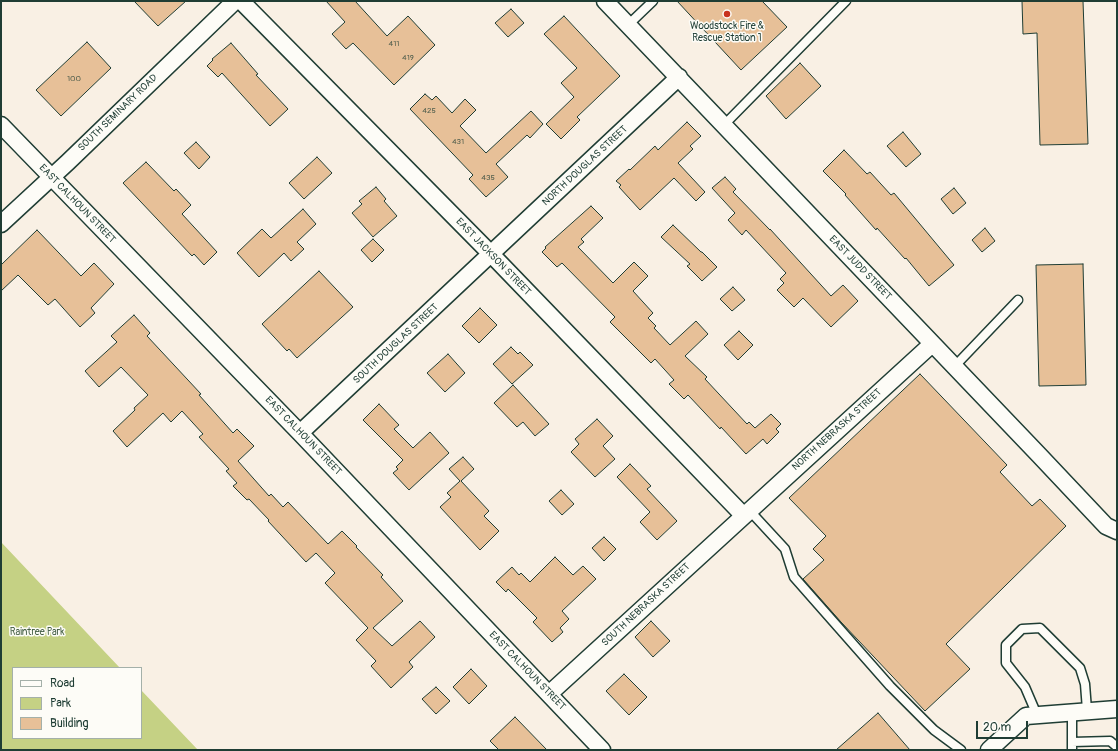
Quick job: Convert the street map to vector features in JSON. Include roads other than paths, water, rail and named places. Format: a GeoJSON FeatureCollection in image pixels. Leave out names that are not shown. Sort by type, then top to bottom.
{"type":"FeatureCollection","features":[{"type":"Feature","properties":{"kind":"street","name":"SOUTH SEMINARY ROAD"},"geometry":{"type":"LineString","coordinates":[[1,224],[235,1]]}},
{"type":"Feature","properties":{"kind":"street","name":"EAST JACKSON STREET"},"geometry":{"type":"LineString","coordinates":[[241,1],[746,513]]}},
{"type":"Feature","properties":{"kind":"street","name":"EAST JUDD STREET"},"geometry":{"type":"LineString","coordinates":[[605,1],[1106,526],[1117,531]]}},
{"type":"Feature","properties":{"kind":"street","name":"NORTH DOUGLAS STREET"},"geometry":{"type":"LineString","coordinates":[[491,254],[679,77]]}},
{"type":"Feature","properties":{"kind":"street","name":"EAST CALHOUN STREET"},"geometry":{"type":"LineString","coordinates":[[1,125],[300,433],[602,750]]}},
{"type":"Feature","properties":{"kind":"street","name":"SOUTH DOUGLAS STREET"},"geometry":{"type":"LineString","coordinates":[[300,433],[491,254]]}},
{"type":"Feature","properties":{"kind":"street","name":"NORTH NEBRASKA STREET"},"geometry":{"type":"LineString","coordinates":[[746,513],[932,344]]}},
{"type":"Feature","properties":{"kind":"street","name":"SOUTH NEBRASKA STREET"},"geometry":{"type":"LineString","coordinates":[[549,694],[746,513]]}},
{"type":"Feature","properties":{"kind":"street"},"geometry":{"type":"LineString","coordinates":[[989,750],[1026,716],[1117,709]]}},
{"type":"Feature","properties":{"kind":"lane"},"geometry":{"type":"LineString","coordinates":[[628,25],[653,1]]}},
{"type":"Feature","properties":{"kind":"lane"},"geometry":{"type":"LineString","coordinates":[[724,125],[846,1]]}},
{"type":"Feature","properties":{"kind":"lane"},"geometry":{"type":"LineString","coordinates":[[954,367],[1018,300]]}},
{"type":"Feature","properties":{"kind":"lane"},"geometry":{"type":"LineString","coordinates":[[746,513],[785,549],[794,577],[890,686],[934,730],[961,750]]}},
{"type":"Feature","properties":{"kind":"lane"},"geometry":{"type":"LineString","coordinates":[[1037,715],[1024,688],[1006,663],[1006,645],[1022,629],[1040,628],[1080,668],[1085,684],[1072,746],[1110,741],[1117,747],[1117,750]]}},
{"type":"Feature","properties":{"kind":"place","name":"Woodstock Fire & Rescue Station 1"},"geometry":{"type":"Point","coordinates":[727,14]}},
{"type":"Feature","properties":{"kind":"park label","name":"Raintree Park"},"geometry":{"type":"Point","coordinates":[37,632]}}]}
